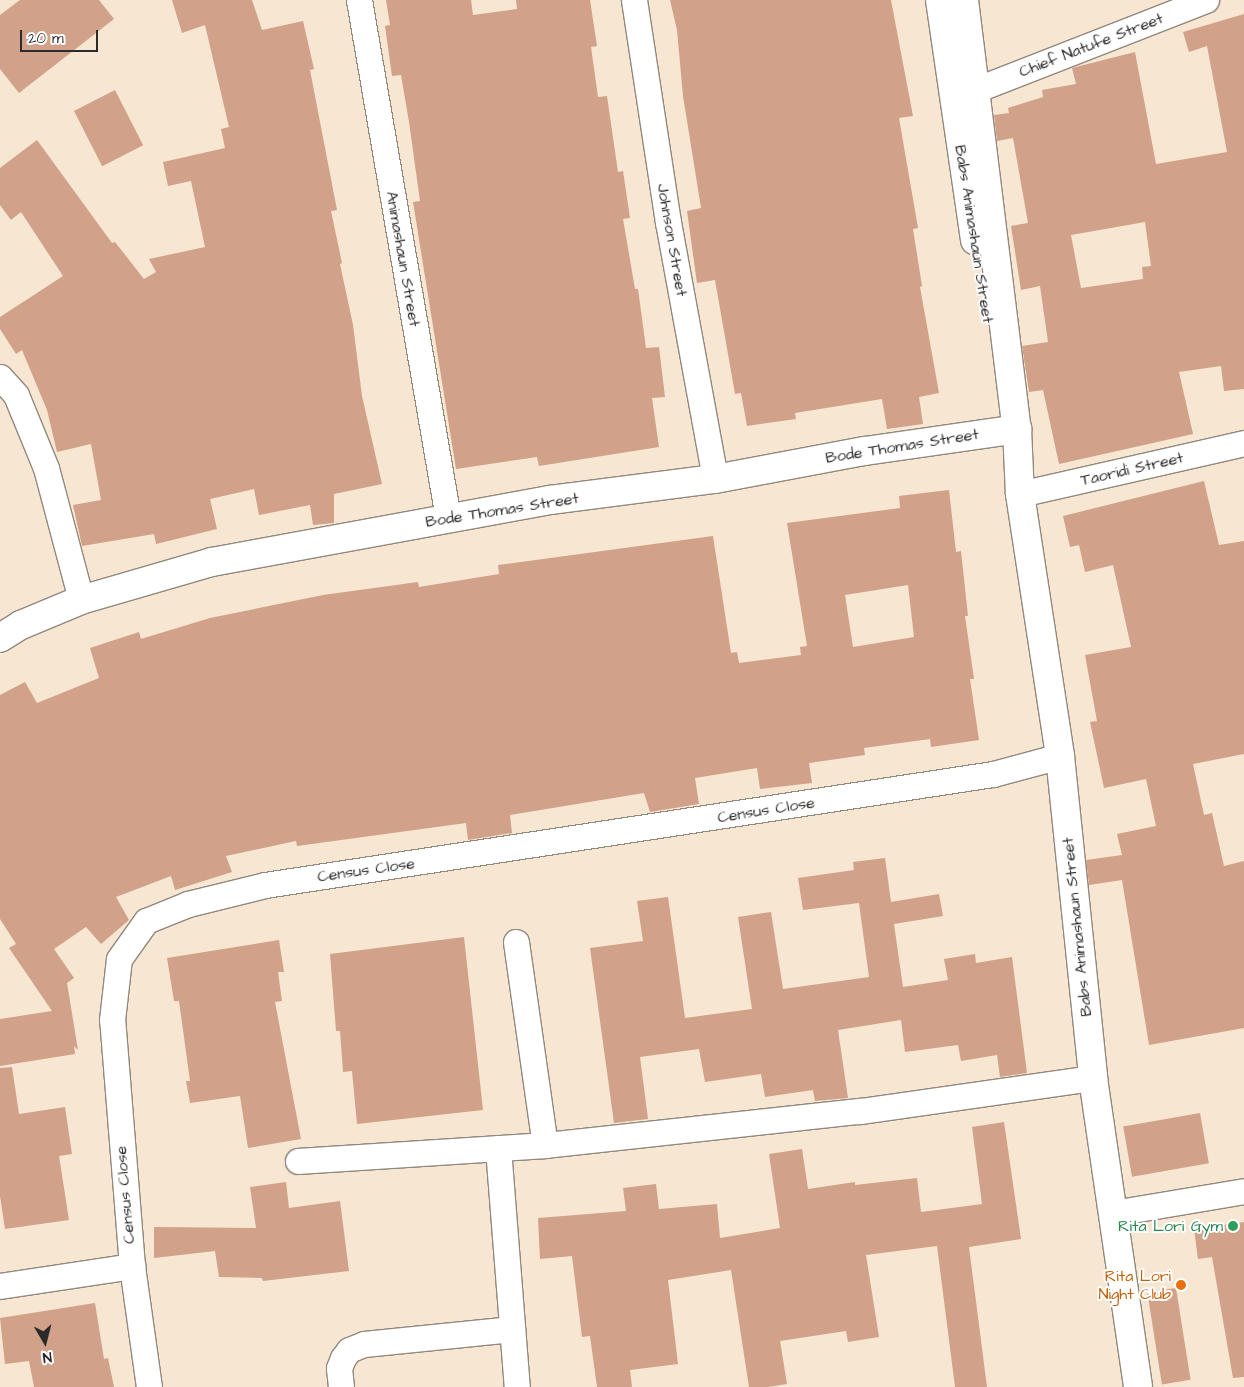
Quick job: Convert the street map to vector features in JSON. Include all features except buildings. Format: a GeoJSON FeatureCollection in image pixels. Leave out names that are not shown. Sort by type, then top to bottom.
{"type":"FeatureCollection","features":[{"type":"Feature","properties":{"kind":"main road","name":"Babs Animashaun Street"},"geometry":{"type":"LineString","coordinates":[[940,0],[1010,430],[1019,466],[1020,494],[1060,756],[1093,1078],[1138,1387]]}},
{"type":"Feature","properties":{"kind":"main road","name":"Babs Animashaun Street"},"geometry":{"type":"LineString","coordinates":[[964,0],[1010,430]]}},
{"type":"Feature","properties":{"kind":"main road","name":"Bode Thomas Street"},"geometry":{"type":"LineString","coordinates":[[0,638],[22,625],[81,600],[212,562],[550,500],[715,479],[1010,430]]}},
{"type":"Feature","properties":{"kind":"street","name":"Animashaun Street"},"geometry":{"type":"LineString","coordinates":[[359,0],[448,518]]}},
{"type":"Feature","properties":{"kind":"street","name":"Johnson Street"},"geometry":{"type":"LineString","coordinates":[[634,0],[668,222],[715,479]]}},
{"type":"Feature","properties":{"kind":"street","name":"Chief Natufe Street"},"geometry":{"type":"LineString","coordinates":[[975,90],[1206,0]]}},
{"type":"Feature","properties":{"kind":"street"},"geometry":{"type":"LineString","coordinates":[[0,377],[16,396],[37,445],[81,600]]}},
{"type":"Feature","properties":{"kind":"street","name":"Taoridi Street"},"geometry":{"type":"LineString","coordinates":[[1020,494],[1244,443]]}},
{"type":"Feature","properties":{"kind":"street","name":"Census Close"},"geometry":{"type":"LineString","coordinates":[[149,1387],[132,1266],[112,1020],[119,959],[146,921],[188,904],[265,885],[984,776],[1060,756]]}},
{"type":"Feature","properties":{"kind":"street"},"geometry":{"type":"LineString","coordinates":[[516,942],[545,1145]]}},
{"type":"Feature","properties":{"kind":"street"},"geometry":{"type":"LineString","coordinates":[[298,1161],[545,1145],[860,1111],[1093,1078]]}},
{"type":"Feature","properties":{"kind":"street"},"geometry":{"type":"LineString","coordinates":[[498,1148],[517,1387]]}},
{"type":"Feature","properties":{"kind":"street"},"geometry":{"type":"LineString","coordinates":[[1113,1213],[1244,1191]]}},
{"type":"Feature","properties":{"kind":"street"},"geometry":{"type":"LineString","coordinates":[[0,1286],[132,1266]]}},
{"type":"Feature","properties":{"kind":"street"},"geometry":{"type":"LineString","coordinates":[[341,1387],[339,1368],[343,1358],[349,1350],[364,1344],[512,1329]]}},
{"type":"Feature","properties":{"kind":"place","name":"Rita Lori Gym"},"geometry":{"type":"Point","coordinates":[1233,1226]}},
{"type":"Feature","properties":{"kind":"place","name":"Rita Lori Night Club"},"geometry":{"type":"Point","coordinates":[1181,1285]}}]}
